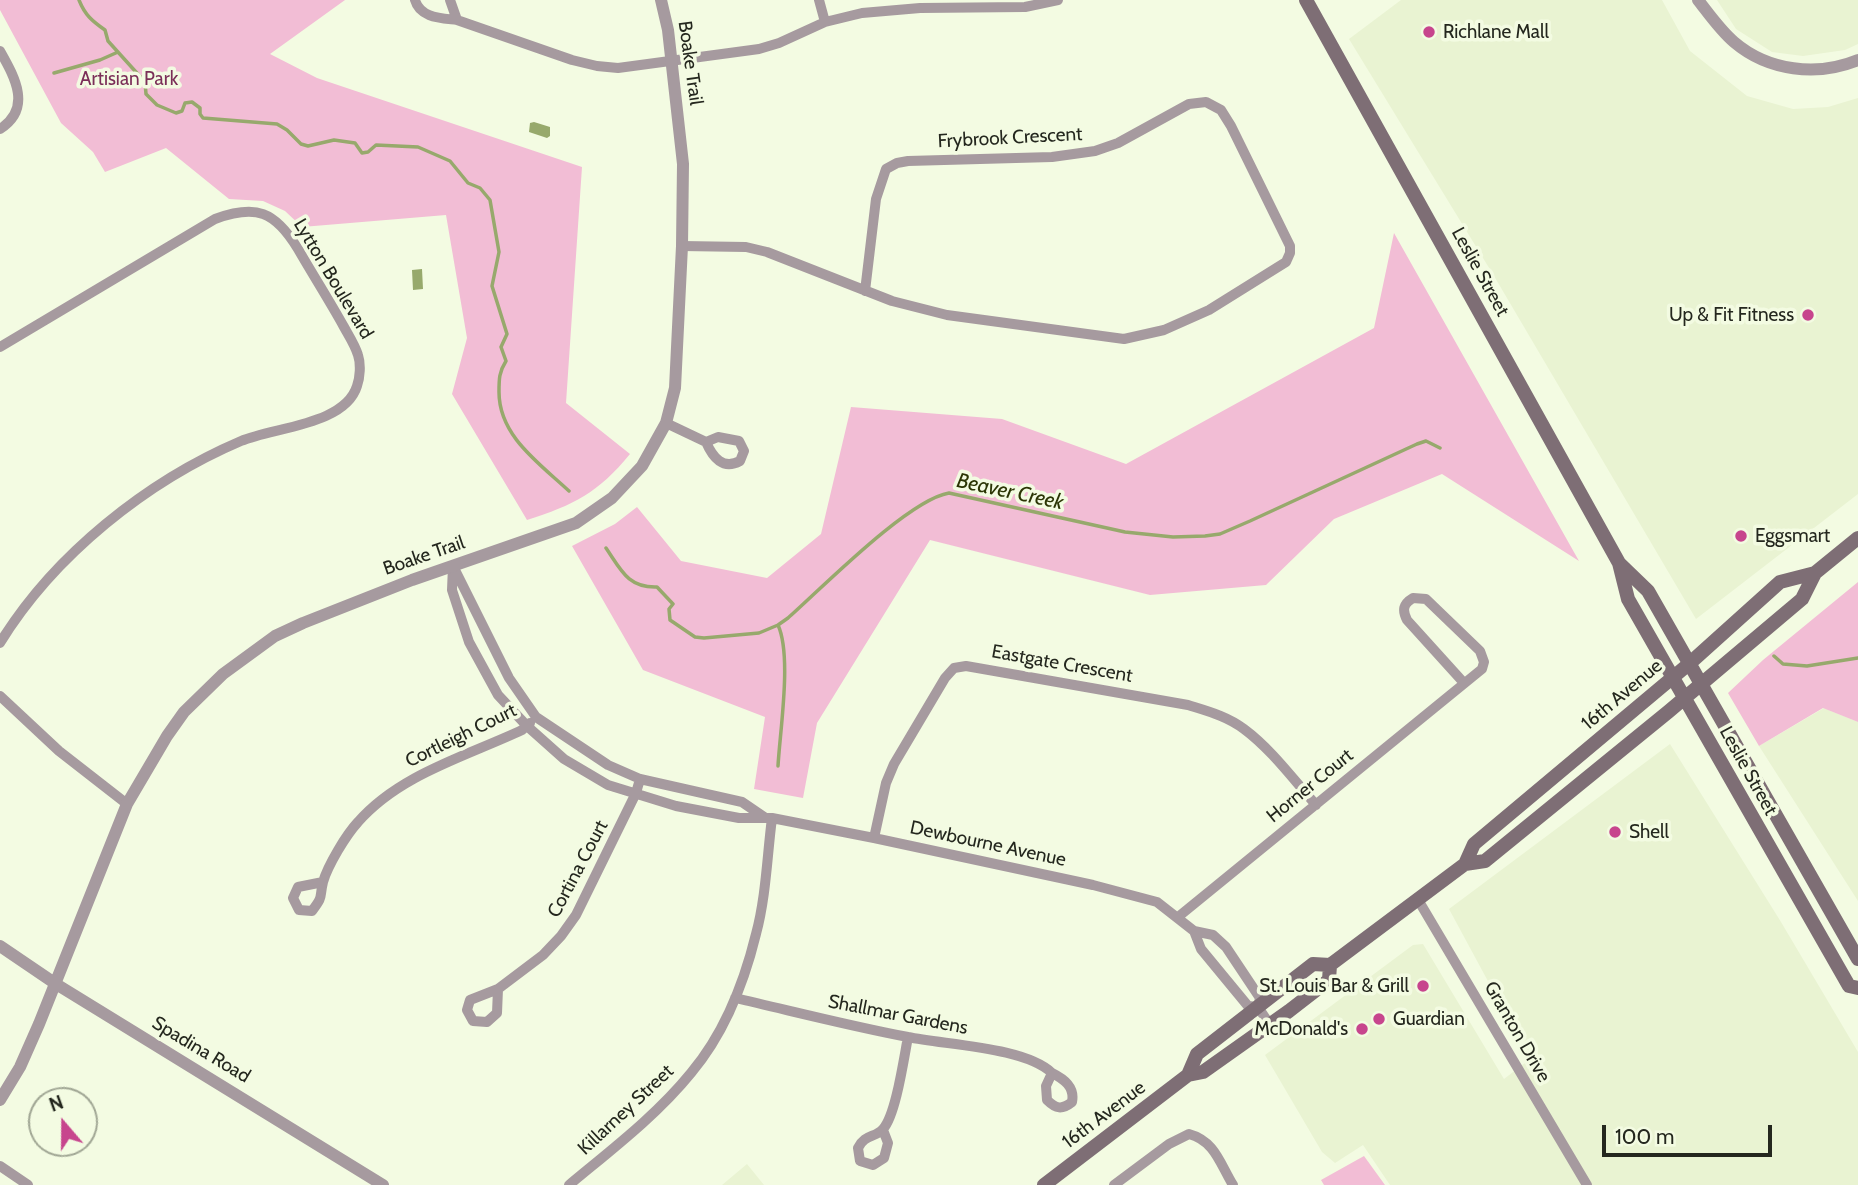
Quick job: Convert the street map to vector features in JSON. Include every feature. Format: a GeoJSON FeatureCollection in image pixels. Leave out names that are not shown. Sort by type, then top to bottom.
{"type":"FeatureCollection","features":[{"type":"Feature","properties":{"kind":"main road","name":"Leslie Street"},"geometry":{"type":"LineString","coordinates":[[1306,0],[1619,563],[1628,599],[1849,986],[1858,988]]}},
{"type":"Feature","properties":{"kind":"main road","name":"16th Avenue"},"geometry":{"type":"LineString","coordinates":[[1188,1075],[1197,1054],[1314,963],[1330,965],[1465,864],[1485,861],[1802,599],[1815,573],[1858,538]]}},
{"type":"Feature","properties":{"kind":"main road","name":"Leslie Street"},"geometry":{"type":"LineString","coordinates":[[1619,563],[1648,591],[1858,959]]}},
{"type":"Feature","properties":{"kind":"main road","name":"16th Avenue"},"geometry":{"type":"LineString","coordinates":[[1465,864],[1474,844],[1690,663],[1780,582],[1815,573]]}},
{"type":"Feature","properties":{"kind":"main road","name":"16th Avenue"},"geometry":{"type":"LineString","coordinates":[[1044,1185],[1188,1075],[1203,1072],[1329,980],[1330,965]]}},
{"type":"Feature","properties":{"kind":"street"},"geometry":{"type":"LineString","coordinates":[[415,0],[424,13],[457,20],[572,60],[618,68],[759,49],[825,22],[862,13],[995,3],[1025,7],[1058,0]]}},
{"type":"Feature","properties":{"kind":"street"},"geometry":{"type":"LineString","coordinates":[[450,0],[457,20]]}},
{"type":"Feature","properties":{"kind":"street","name":"Boake Trail"},"geometry":{"type":"LineString","coordinates":[[0,1100],[20,1067],[56,984],[127,804],[184,712],[223,674],[275,636],[333,610],[559,530],[612,498],[642,466],[666,423],[675,388],[682,246],[683,164],[661,0]]}},
{"type":"Feature","properties":{"kind":"street"},"geometry":{"type":"LineString","coordinates":[[819,0],[825,22]]}},
{"type":"Feature","properties":{"kind":"street"},"geometry":{"type":"LineString","coordinates":[[1698,0],[1735,43],[1772,64],[1805,70],[1825,69],[1858,60]]}},
{"type":"Feature","properties":{"kind":"street"},"geometry":{"type":"LineString","coordinates":[[0,51],[17,81],[19,92],[16,110],[0,129]]}},
{"type":"Feature","properties":{"kind":"street","name":"Frybrook Crescent"},"geometry":{"type":"LineString","coordinates":[[682,246],[746,247],[767,252],[865,291],[892,301],[947,315],[1124,339],[1164,330],[1209,310],[1286,262],[1290,246],[1222,110],[1206,102],[1189,104],[1118,143],[1096,151],[1052,157],[908,161],[886,169],[876,199],[865,291]]}},
{"type":"Feature","properties":{"kind":"street","name":"Lytton Boulevard"},"geometry":{"type":"LineString","coordinates":[[0,347],[215,219],[244,210],[265,212],[287,232],[352,342],[360,365],[358,385],[348,403],[339,410],[241,441],[181,471],[123,509],[61,566],[13,622],[0,643]]}},
{"type":"Feature","properties":{"kind":"street"},"geometry":{"type":"LineString","coordinates":[[666,423],[706,442]]}},
{"type":"Feature","properties":{"kind":"street","name":"Dewbourne Avenue"},"geometry":{"type":"LineString","coordinates":[[453,566],[509,678],[536,717],[608,765],[640,779],[742,802],[768,818]]}},
{"type":"Feature","properties":{"kind":"street","name":"Dewbourne Avenue"},"geometry":{"type":"LineString","coordinates":[[453,566],[452,590],[469,642],[498,695],[564,759],[608,785],[676,806],[739,818],[768,818],[874,838],[1121,891],[1157,902],[1194,931],[1202,950],[1248,1006],[1258,1007]]}},
{"type":"Feature","properties":{"kind":"street","name":"Horner Court"},"geometry":{"type":"LineString","coordinates":[[1178,917],[1482,669],[1484,662],[1480,651],[1426,599],[1413,597],[1404,607],[1406,620],[1464,683]]}},
{"type":"Feature","properties":{"kind":"street","name":"Eastgate Crescent"},"geometry":{"type":"LineString","coordinates":[[874,838],[886,783],[894,764],[945,678],[954,668],[966,666],[1188,705],[1218,714],[1242,728],[1260,743],[1315,805]]}},
{"type":"Feature","properties":{"kind":"street"},"geometry":{"type":"LineString","coordinates":[[0,696],[59,751],[127,804]]}},
{"type":"Feature","properties":{"kind":"street","name":"Cortleigh Court"},"geometry":{"type":"LineString","coordinates":[[323,882],[338,852],[358,822],[377,804],[409,781],[527,726],[536,717]]}},
{"type":"Feature","properties":{"kind":"street","name":"Cortina Court"},"geometry":{"type":"LineString","coordinates":[[498,989],[543,955],[576,915],[636,793],[640,779]]}},
{"type":"Feature","properties":{"kind":"street","name":"Killarney Street"},"geometry":{"type":"LineString","coordinates":[[569,1185],[632,1132],[692,1072],[713,1040],[735,998],[757,931],[768,818]]}},
{"type":"Feature","properties":{"kind":"street","name":"Granton Drive"},"geometry":{"type":"LineString","coordinates":[[1417,898],[1587,1185]]}},
{"type":"Feature","properties":{"kind":"street","name":"Dewbourne Avenue"},"geometry":{"type":"LineString","coordinates":[[1194,931],[1213,935],[1226,947],[1260,999],[1258,1007],[1270,1025]]}},
{"type":"Feature","properties":{"kind":"street","name":"Spadina Road"},"geometry":{"type":"LineString","coordinates":[[0,946],[56,984],[375,1183]]}},
{"type":"Feature","properties":{"kind":"street","name":"Shallmar Gardens"},"geometry":{"type":"LineString","coordinates":[[735,998],[908,1037],[1013,1054],[1044,1065],[1052,1073]]}},
{"type":"Feature","properties":{"kind":"street"},"geometry":{"type":"LineString","coordinates":[[883,1130],[892,1112],[908,1037]]}},
{"type":"Feature","properties":{"kind":"street"},"geometry":{"type":"LineString","coordinates":[[1114,1185],[1169,1144],[1189,1134],[1201,1137],[1209,1143],[1233,1185]]}},
{"type":"Feature","properties":{"kind":"street"},"geometry":{"type":"LineString","coordinates":[[0,1166],[28,1185]]}},
{"type":"Feature","properties":{"kind":"shaded area"},"geometry":{"type":"Polygon","coordinates":[[[1401,0],[1662,0],[1690,51],[1747,96],[1793,109],[1828,107],[1858,98],[1858,494],[1696,619],[1494,276],[1349,39],[1401,0]]]}},
{"type":"Feature","properties":{"kind":"shaded area"},"geometry":{"type":"Polygon","coordinates":[[[1717,0],[1858,0],[1858,44],[1845,50],[1803,56],[1772,52],[1736,29],[1717,0]]]}},
{"type":"Feature","properties":{"kind":"shaded area"},"geometry":{"type":"Polygon","coordinates":[[[530,123],[550,127],[550,136],[547,138],[529,132],[530,123]]]}},
{"type":"Feature","properties":{"kind":"shaded area"},"geometry":{"type":"Polygon","coordinates":[[[422,269],[423,289],[413,290],[412,270],[422,269]]]}},
{"type":"Feature","properties":{"kind":"shaded area"},"geometry":{"type":"Polygon","coordinates":[[[1824,708],[1858,722],[1858,901],[1759,746],[1824,708]]]}},
{"type":"Feature","properties":{"kind":"shaded area"},"geometry":{"type":"Polygon","coordinates":[[[1670,744],[1858,1052],[1858,1185],[1390,1185],[1363,1145],[1335,1163],[1322,1152],[1265,1055],[1413,945],[1423,944],[1504,1079],[1530,1059],[1449,909],[1670,744]]]}},
{"type":"Feature","properties":{"kind":"shaded area"},"geometry":{"type":"Polygon","coordinates":[[[747,1164],[764,1185],[722,1185],[747,1164]]]}},
{"type":"Feature","properties":{"kind":"green space","name":"Artisian Park"},"geometry":{"type":"Polygon","coordinates":[[[0,0],[345,0],[270,54],[317,78],[582,167],[566,403],[630,454],[607,479],[584,496],[527,520],[452,394],[467,338],[446,215],[302,227],[285,211],[263,201],[229,199],[166,148],[105,172],[93,152],[61,123],[0,10],[0,0]]]}},
{"type":"Feature","properties":{"kind":"green space"},"geometry":{"type":"Polygon","coordinates":[[[1394,233],[1579,561],[1442,474],[1334,519],[1266,585],[1150,595],[930,540],[817,723],[803,798],[754,789],[765,717],[643,670],[572,546],[615,524],[637,507],[681,561],[767,578],[821,534],[851,407],[1002,419],[1126,464],[1374,328],[1394,233]]]}},
{"type":"Feature","properties":{"kind":"green space"},"geometry":{"type":"Polygon","coordinates":[[[1858,582],[1858,722],[1823,708],[1759,746],[1728,693],[1763,660],[1858,582]]]}},
{"type":"Feature","properties":{"kind":"green space"},"geometry":{"type":"Polygon","coordinates":[[[1364,1156],[1385,1185],[1324,1185],[1321,1180],[1364,1156]]]}},
{"type":"Feature","properties":{"kind":"waterway","name":"Beaver Creek"},"geometry":{"type":"LineString","coordinates":[[79,0],[89,17],[105,30],[108,41],[145,82],[146,94],[157,105],[176,113],[182,111],[185,103],[192,102],[200,108],[203,118],[277,124],[301,144],[308,146],[334,140],[355,143],[362,153],[368,152],[376,145],[418,147],[450,161],[468,183],[480,188],[490,200],[499,252],[492,286],[507,334],[501,347],[506,361],[499,379],[501,408],[513,435],[523,448],[569,491]]}},
{"type":"Feature","properties":{"kind":"waterway"},"geometry":{"type":"LineString","coordinates":[[54,73],[118,52]]}},
{"type":"Feature","properties":{"kind":"waterway","name":"Beaver Creek"},"geometry":{"type":"LineString","coordinates":[[606,548],[632,581],[647,587],[657,587],[673,604],[669,609],[670,620],[695,637],[759,633],[788,618],[866,547],[911,511],[949,493],[1125,532],[1173,537],[1205,536],[1220,534],[1250,521],[1417,444],[1426,441],[1440,448]]}},
{"type":"Feature","properties":{"kind":"waterway"},"geometry":{"type":"LineString","coordinates":[[778,625],[782,638],[785,674],[778,766]]}},
{"type":"Feature","properties":{"kind":"waterway","name":"Beaver Creek"},"geometry":{"type":"LineString","coordinates":[[1774,656],[1783,664],[1807,666],[1858,658]]}},
{"type":"Feature","properties":{"kind":"place","name":"Richlane Mall"},"geometry":{"type":"Point","coordinates":[1429,32]}},
{"type":"Feature","properties":{"kind":"place","name":"Up & Fit Fitness"},"geometry":{"type":"Point","coordinates":[1808,315]}},
{"type":"Feature","properties":{"kind":"place","name":"Eggsmart"},"geometry":{"type":"Point","coordinates":[1741,536]}},
{"type":"Feature","properties":{"kind":"place","name":"Shell"},"geometry":{"type":"Point","coordinates":[1615,832]}},
{"type":"Feature","properties":{"kind":"place","name":"St. Louis Bar & Grill"},"geometry":{"type":"Point","coordinates":[1423,986]}},
{"type":"Feature","properties":{"kind":"place","name":"Guardian"},"geometry":{"type":"Point","coordinates":[1379,1019]}},
{"type":"Feature","properties":{"kind":"place","name":"McDonald's"},"geometry":{"type":"Point","coordinates":[1362,1029]}}]}
